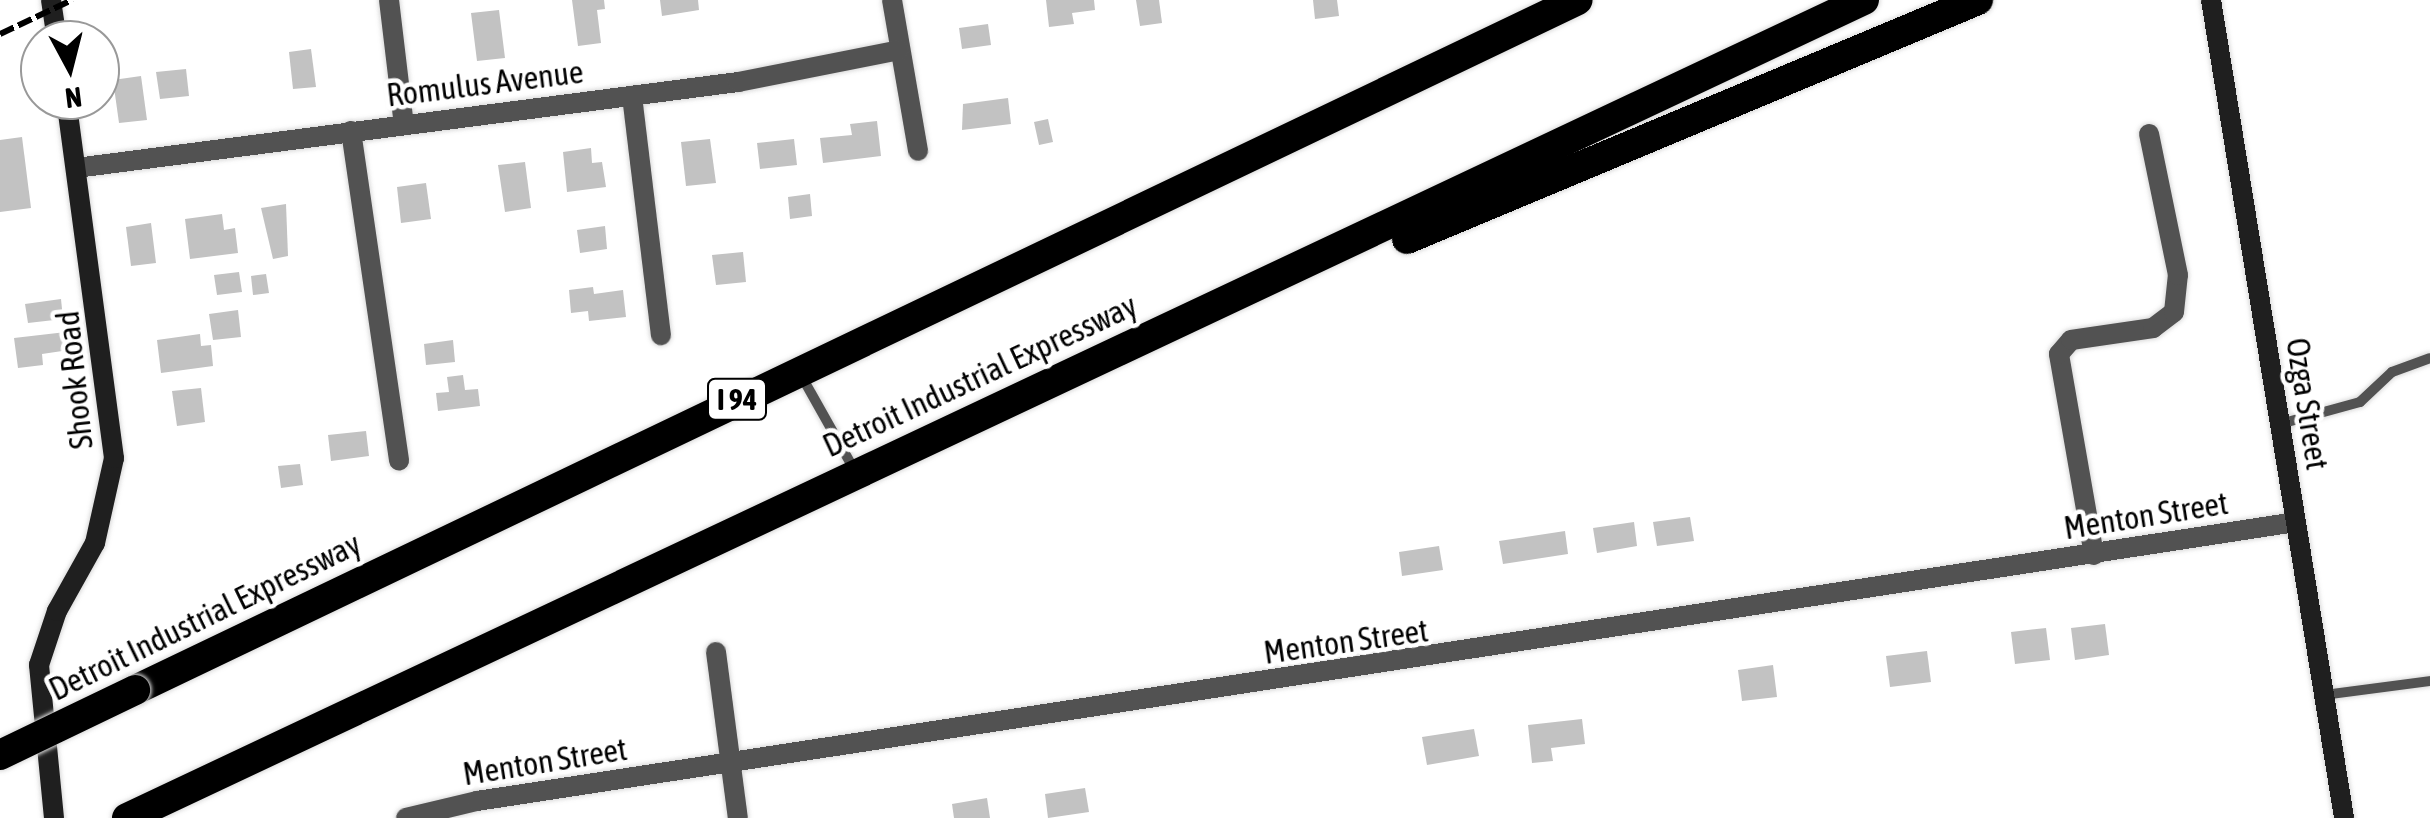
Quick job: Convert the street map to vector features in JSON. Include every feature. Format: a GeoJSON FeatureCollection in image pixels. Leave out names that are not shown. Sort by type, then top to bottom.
{"type":"FeatureCollection","features":[{"type":"Feature","properties":{"kind":"highway","name":"Detroit Industrial Expressway"},"geometry":{"type":"LineString","coordinates":[[0,755],[1578,0]]}},
{"type":"Feature","properties":{"kind":"highway","name":"Detroit Industrial Expressway"},"geometry":{"type":"LineString","coordinates":[[140,812],[1864,0]]}},
{"type":"Feature","properties":{"kind":"highway"},"geometry":{"type":"LineString","coordinates":[[934,438],[1978,0]]}},
{"type":"Feature","properties":{"kind":"street"},"geometry":{"type":"LineString","coordinates":[[389,0],[404,125]]}},
{"type":"Feature","properties":{"kind":"street"},"geometry":{"type":"LineString","coordinates":[[892,0],[918,151]]}},
{"type":"Feature","properties":{"kind":"street","name":"Ozga Street"},"geometry":{"type":"LineString","coordinates":[[2213,8],[2344,818]]}},
{"type":"Feature","properties":{"kind":"street","name":"Romulus Avenue"},"geometry":{"type":"LineString","coordinates":[[76,168],[632,96],[899,50]]}},
{"type":"Feature","properties":{"kind":"street"},"geometry":{"type":"LineString","coordinates":[[632,96],[661,335]]}},
{"type":"Feature","properties":{"kind":"street","name":"Shook Road"},"geometry":{"type":"LineString","coordinates":[[54,818],[39,665],[57,611],[96,542],[114,458],[69,120]]}},
{"type":"Feature","properties":{"kind":"street"},"geometry":{"type":"LineString","coordinates":[[351,131],[399,460]]}},
{"type":"Feature","properties":{"kind":"street"},"geometry":{"type":"LineString","coordinates":[[2094,555],[2059,354],[2071,340],[2153,328],[2174,312],[2178,275],[2148,134]]}},
{"type":"Feature","properties":{"kind":"street","name":"Menton Street"},"geometry":{"type":"LineString","coordinates":[[406,818],[730,764],[2295,522]]}},
{"type":"Feature","properties":{"kind":"street"},"geometry":{"type":"LineString","coordinates":[[716,652],[738,818]]}},
{"type":"Feature","properties":{"kind":"lane"},"geometry":{"type":"LineString","coordinates":[[2280,424],[2360,402],[2392,372],[2430,358]]}},
{"type":"Feature","properties":{"kind":"lane"},"geometry":{"type":"LineString","coordinates":[[798,370],[856,472]]}},
{"type":"Feature","properties":{"kind":"lane"},"geometry":{"type":"LineString","coordinates":[[2324,696],[2430,682]]}},
{"type":"Feature","properties":{"kind":"building"},"geometry":{"type":"Polygon","coordinates":[[[572,0],[604,0],[605,9],[597,10],[601,43],[578,46],[572,0]]]}},
{"type":"Feature","properties":{"kind":"building"},"geometry":{"type":"Polygon","coordinates":[[[660,0],[698,0],[699,10],[662,16],[660,0]]]}},
{"type":"Feature","properties":{"kind":"building"},"geometry":{"type":"Polygon","coordinates":[[[1046,0],[1094,0],[1095,10],[1072,13],[1074,24],[1049,27],[1046,0]]]}},
{"type":"Feature","properties":{"kind":"building"},"geometry":{"type":"Polygon","coordinates":[[[1136,0],[1159,0],[1162,23],[1140,26],[1136,0]]]}},
{"type":"Feature","properties":{"kind":"building"},"geometry":{"type":"Polygon","coordinates":[[[1313,0],[1337,0],[1339,16],[1315,19],[1313,0]]]}},
{"type":"Feature","properties":{"kind":"building"},"geometry":{"type":"Polygon","coordinates":[[[499,10],[505,58],[477,61],[471,13],[499,10]]]}},
{"type":"Feature","properties":{"kind":"building"},"geometry":{"type":"Polygon","coordinates":[[[988,24],[991,45],[962,49],[959,28],[988,24]]]}},
{"type":"Feature","properties":{"kind":"building"},"geometry":{"type":"Polygon","coordinates":[[[311,49],[316,87],[293,89],[289,52],[311,49]]]}},
{"type":"Feature","properties":{"kind":"building"},"geometry":{"type":"Polygon","coordinates":[[[186,69],[189,96],[160,99],[156,72],[186,69]]]}},
{"type":"Feature","properties":{"kind":"building"},"geometry":{"type":"Polygon","coordinates":[[[141,76],[147,120],[119,123],[120,79],[141,76]]]}},
{"type":"Feature","properties":{"kind":"building"},"geometry":{"type":"Polygon","coordinates":[[[1008,98],[1011,124],[962,130],[963,104],[1008,98]]]}},
{"type":"Feature","properties":{"kind":"building"},"geometry":{"type":"Polygon","coordinates":[[[1048,119],[1053,142],[1039,145],[1034,122],[1048,119]]]}},
{"type":"Feature","properties":{"kind":"building"},"geometry":{"type":"Polygon","coordinates":[[[877,121],[881,156],[823,163],[820,138],[852,135],[850,124],[877,121]]]}},
{"type":"Feature","properties":{"kind":"building"},"geometry":{"type":"Polygon","coordinates":[[[22,137],[31,208],[0,212],[0,140],[22,137]]]}},
{"type":"Feature","properties":{"kind":"building"},"geometry":{"type":"Polygon","coordinates":[[[710,139],[716,183],[686,186],[681,142],[710,139]]]}},
{"type":"Feature","properties":{"kind":"building"},"geometry":{"type":"Polygon","coordinates":[[[794,139],[797,165],[760,169],[757,143],[794,139]]]}},
{"type":"Feature","properties":{"kind":"building"},"geometry":{"type":"Polygon","coordinates":[[[591,148],[592,163],[602,162],[606,187],[567,192],[563,152],[591,148]]]}},
{"type":"Feature","properties":{"kind":"building"},"geometry":{"type":"Polygon","coordinates":[[[525,162],[531,208],[505,212],[498,165],[525,162]]]}},
{"type":"Feature","properties":{"kind":"building"},"geometry":{"type":"Polygon","coordinates":[[[426,183],[431,219],[401,223],[397,187],[426,183]]]}},
{"type":"Feature","properties":{"kind":"building"},"geometry":{"type":"Polygon","coordinates":[[[810,194],[812,216],[790,219],[788,197],[810,194]]]}},
{"type":"Feature","properties":{"kind":"building"},"geometry":{"type":"Polygon","coordinates":[[[286,204],[288,256],[273,259],[261,208],[286,204]]]}},
{"type":"Feature","properties":{"kind":"building"},"geometry":{"type":"Polygon","coordinates":[[[222,214],[224,230],[235,228],[238,253],[190,259],[185,219],[222,214]]]}},
{"type":"Feature","properties":{"kind":"building"},"geometry":{"type":"Polygon","coordinates":[[[151,223],[156,263],[131,266],[126,227],[151,223]]]}},
{"type":"Feature","properties":{"kind":"building"},"geometry":{"type":"Polygon","coordinates":[[[605,226],[607,249],[580,253],[577,230],[605,226]]]}},
{"type":"Feature","properties":{"kind":"building"},"geometry":{"type":"Polygon","coordinates":[[[743,252],[746,282],[716,285],[712,255],[743,252]]]}},
{"type":"Feature","properties":{"kind":"building"},"geometry":{"type":"Polygon","coordinates":[[[239,272],[242,292],[217,295],[214,275],[239,272]]]}},
{"type":"Feature","properties":{"kind":"building"},"geometry":{"type":"Polygon","coordinates":[[[266,274],[269,293],[253,295],[251,276],[266,274]]]}},
{"type":"Feature","properties":{"kind":"building"},"geometry":{"type":"Polygon","coordinates":[[[593,287],[594,294],[623,290],[626,317],[589,321],[588,311],[571,313],[569,290],[593,287]]]}},
{"type":"Feature","properties":{"kind":"building"},"geometry":{"type":"Polygon","coordinates":[[[61,299],[63,319],[28,323],[25,304],[61,299]]]}},
{"type":"Feature","properties":{"kind":"building"},"geometry":{"type":"Polygon","coordinates":[[[238,310],[241,337],[213,340],[209,314],[238,310]]]}},
{"type":"Feature","properties":{"kind":"building"},"geometry":{"type":"Polygon","coordinates":[[[66,332],[69,350],[42,354],[43,365],[18,368],[14,338],[66,332]]]}},
{"type":"Feature","properties":{"kind":"building"},"geometry":{"type":"Polygon","coordinates":[[[200,334],[201,346],[211,345],[213,366],[161,373],[157,340],[200,334]]]}},
{"type":"Feature","properties":{"kind":"building"},"geometry":{"type":"Polygon","coordinates":[[[453,340],[455,362],[426,365],[424,344],[453,340]]]}},
{"type":"Feature","properties":{"kind":"building"},"geometry":{"type":"Polygon","coordinates":[[[463,375],[465,390],[478,389],[480,406],[438,411],[436,393],[449,392],[447,377],[463,375]]]}},
{"type":"Feature","properties":{"kind":"building"},"geometry":{"type":"Polygon","coordinates":[[[201,388],[205,422],[177,426],[172,391],[201,388]]]}},
{"type":"Feature","properties":{"kind":"building"},"geometry":{"type":"Polygon","coordinates":[[[366,431],[369,456],[331,461],[328,435],[366,431]]]}},
{"type":"Feature","properties":{"kind":"building"},"geometry":{"type":"Polygon","coordinates":[[[300,464],[303,485],[281,488],[278,466],[300,464]]]}},
{"type":"Feature","properties":{"kind":"building"},"geometry":{"type":"Polygon","coordinates":[[[1690,517],[1694,541],[1657,546],[1653,522],[1690,517]]]}},
{"type":"Feature","properties":{"kind":"building"},"geometry":{"type":"Polygon","coordinates":[[[1634,522],[1637,546],[1597,553],[1593,528],[1634,522]]]}},
{"type":"Feature","properties":{"kind":"building"},"geometry":{"type":"Polygon","coordinates":[[[1565,531],[1568,554],[1503,564],[1499,541],[1565,531]]]}},
{"type":"Feature","properties":{"kind":"building"},"geometry":{"type":"Polygon","coordinates":[[[1439,546],[1443,570],[1402,576],[1399,552],[1439,546]]]}},
{"type":"Feature","properties":{"kind":"building"},"geometry":{"type":"Polygon","coordinates":[[[2105,624],[2109,655],[2075,660],[2071,628],[2105,624]]]}},
{"type":"Feature","properties":{"kind":"building"},"geometry":{"type":"Polygon","coordinates":[[[2046,628],[2050,660],[2015,664],[2011,632],[2046,628]]]}},
{"type":"Feature","properties":{"kind":"building"},"geometry":{"type":"Polygon","coordinates":[[[1927,651],[1931,682],[1890,687],[1886,656],[1927,651]]]}},
{"type":"Feature","properties":{"kind":"building"},"geometry":{"type":"Polygon","coordinates":[[[1773,665],[1777,697],[1742,701],[1738,670],[1773,665]]]}},
{"type":"Feature","properties":{"kind":"building"},"geometry":{"type":"Polygon","coordinates":[[[1582,719],[1585,744],[1551,748],[1553,761],[1532,763],[1528,725],[1582,719]]]}},
{"type":"Feature","properties":{"kind":"building"},"geometry":{"type":"Polygon","coordinates":[[[1474,729],[1479,756],[1427,765],[1422,737],[1474,729]]]}},
{"type":"Feature","properties":{"kind":"building"},"geometry":{"type":"Polygon","coordinates":[[[1085,788],[1089,812],[1048,818],[1045,794],[1085,788]]]}},
{"type":"Feature","properties":{"kind":"building"},"geometry":{"type":"Polygon","coordinates":[[[987,798],[990,818],[954,818],[952,804],[987,798]]]}},
{"type":"Feature","properties":{"kind":"railway"},"geometry":{"type":"LineString","coordinates":[[0,34],[72,0]]}}]}
